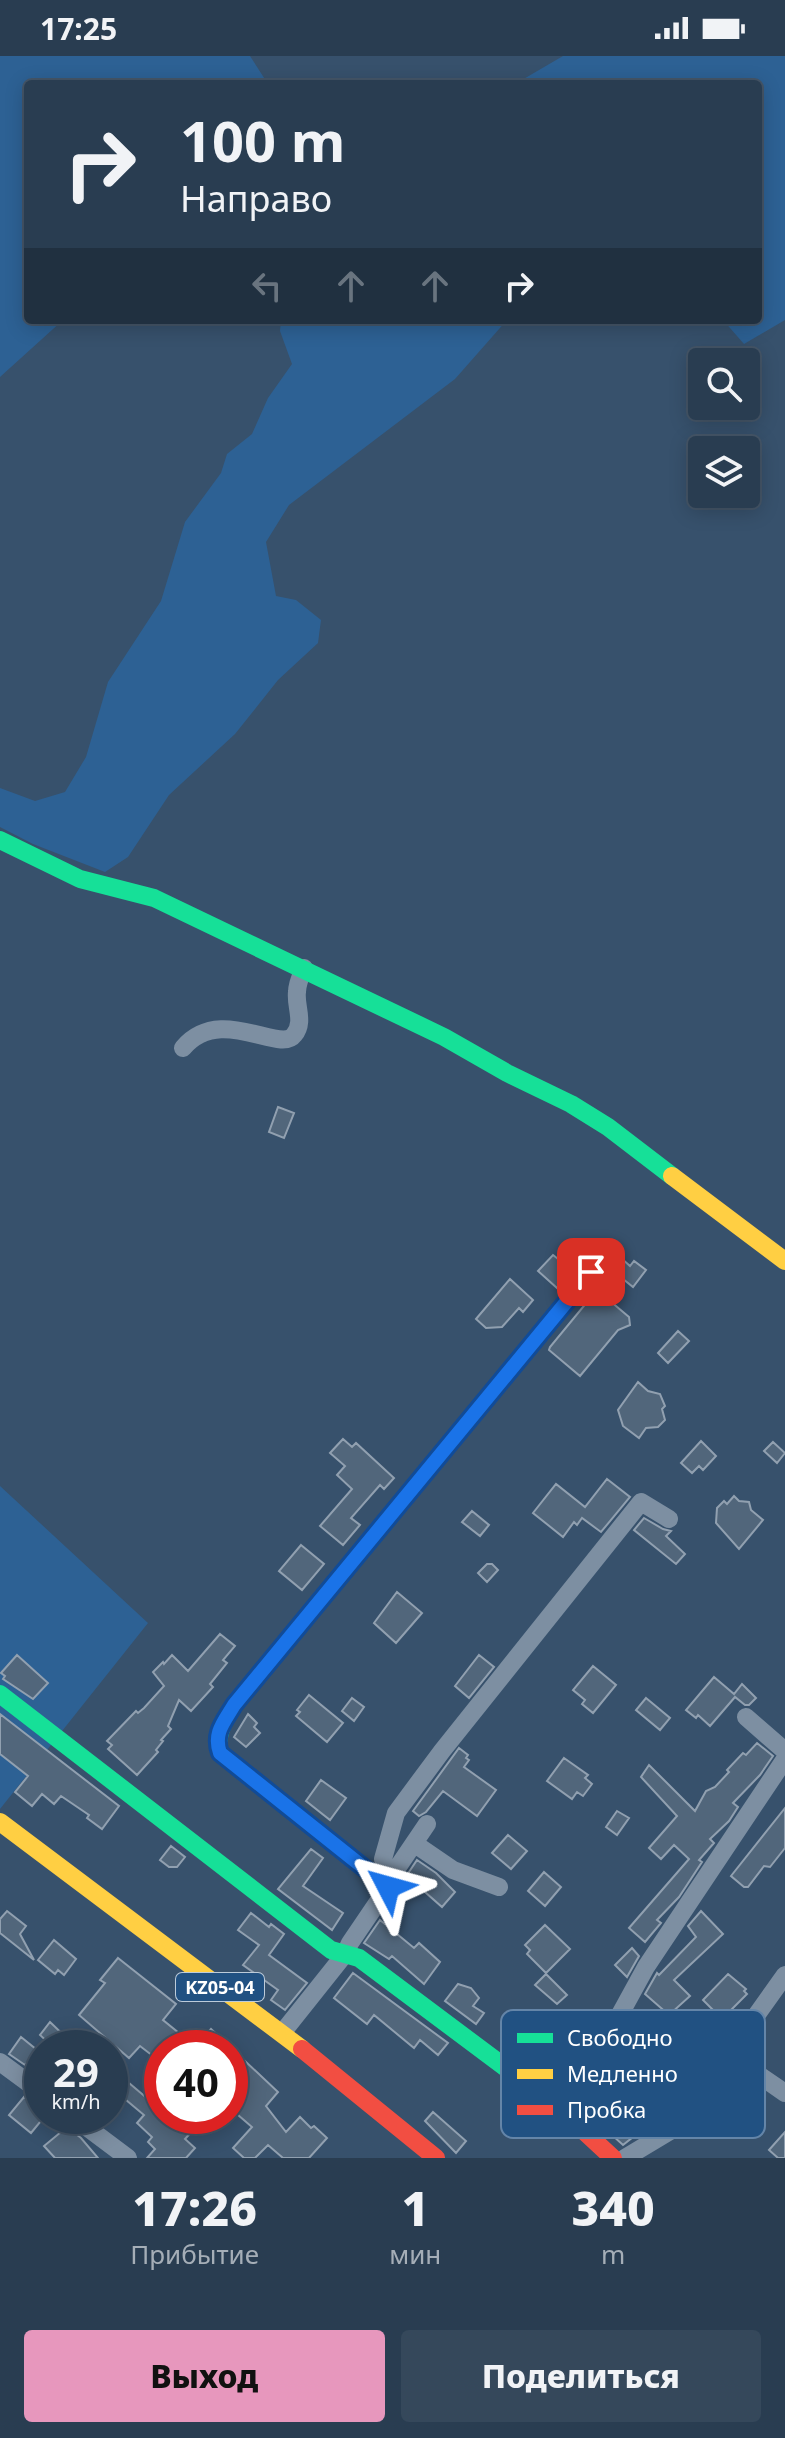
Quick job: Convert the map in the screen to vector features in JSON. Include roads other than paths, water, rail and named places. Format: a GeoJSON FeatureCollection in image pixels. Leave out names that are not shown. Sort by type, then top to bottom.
{"type":"FeatureCollection","features":[{"type":"Feature","properties":{"kind":"street"},"geometry":{"type":"LineString","coordinates":[[0,840],[80,879],[154,898],[444,1037],[507,1073],[571,1104],[608,1127],[785,1261]]}},
{"type":"Feature","properties":{"kind":"street"},"geometry":{"type":"LineString","coordinates":[[183,1048],[201,1034],[226,1028],[243,1029],[275,1040],[288,1040],[295,1035],[299,1026],[296,992],[304,968]]}},
{"type":"Feature","properties":{"kind":"street"},"geometry":{"type":"LineString","coordinates":[[388,1885],[220,1753],[218,1730],[234,1705],[591,1272]]}},
{"type":"Feature","properties":{"kind":"street"},"geometry":{"type":"LineString","coordinates":[[388,1885],[383,1859],[396,1813],[442,1751],[641,1502],[669,1519]]}},
{"type":"Feature","properties":{"kind":"street"},"geometry":{"type":"LineString","coordinates":[[0,1694],[331,1950],[359,1958],[501,2064]]}},
{"type":"Feature","properties":{"kind":"street"},"geometry":{"type":"LineString","coordinates":[[746,1717],[785,1751]]}},
{"type":"Feature","properties":{"kind":"street"},"geometry":{"type":"LineString","coordinates":[[622,2010],[646,1967],[785,1759]]}},
{"type":"Feature","properties":{"kind":"street","name":"KZ05-04"},"geometry":{"type":"LineString","coordinates":[[0,1822],[282,2033],[436,2158]]}},
{"type":"Feature","properties":{"kind":"street"},"geometry":{"type":"LineString","coordinates":[[282,2033],[345,1954],[427,1824]]}},
{"type":"Feature","properties":{"kind":"street"},"geometry":{"type":"LineString","coordinates":[[415,1844],[453,1870],[499,1887]]}},
{"type":"Feature","properties":{"kind":"street"},"geometry":{"type":"LineString","coordinates":[[761,2010],[785,1975]]}},
{"type":"Feature","properties":{"kind":"street"},"geometry":{"type":"LineString","coordinates":[[0,2062],[24,2080]]}},
{"type":"Feature","properties":{"kind":"street"},"geometry":{"type":"LineString","coordinates":[[765,2079],[785,2093]]}},
{"type":"Feature","properties":{"kind":"street"},"geometry":{"type":"LineString","coordinates":[[96,2134],[128,2158]]}},
{"type":"Feature","properties":{"kind":"street"},"geometry":{"type":"LineString","coordinates":[[591,2138],[613,2158]]}},
{"type":"Feature","properties":{"kind":"street"},"geometry":{"type":"LineString","coordinates":[[625,2158],[658,2138]]}}]}
